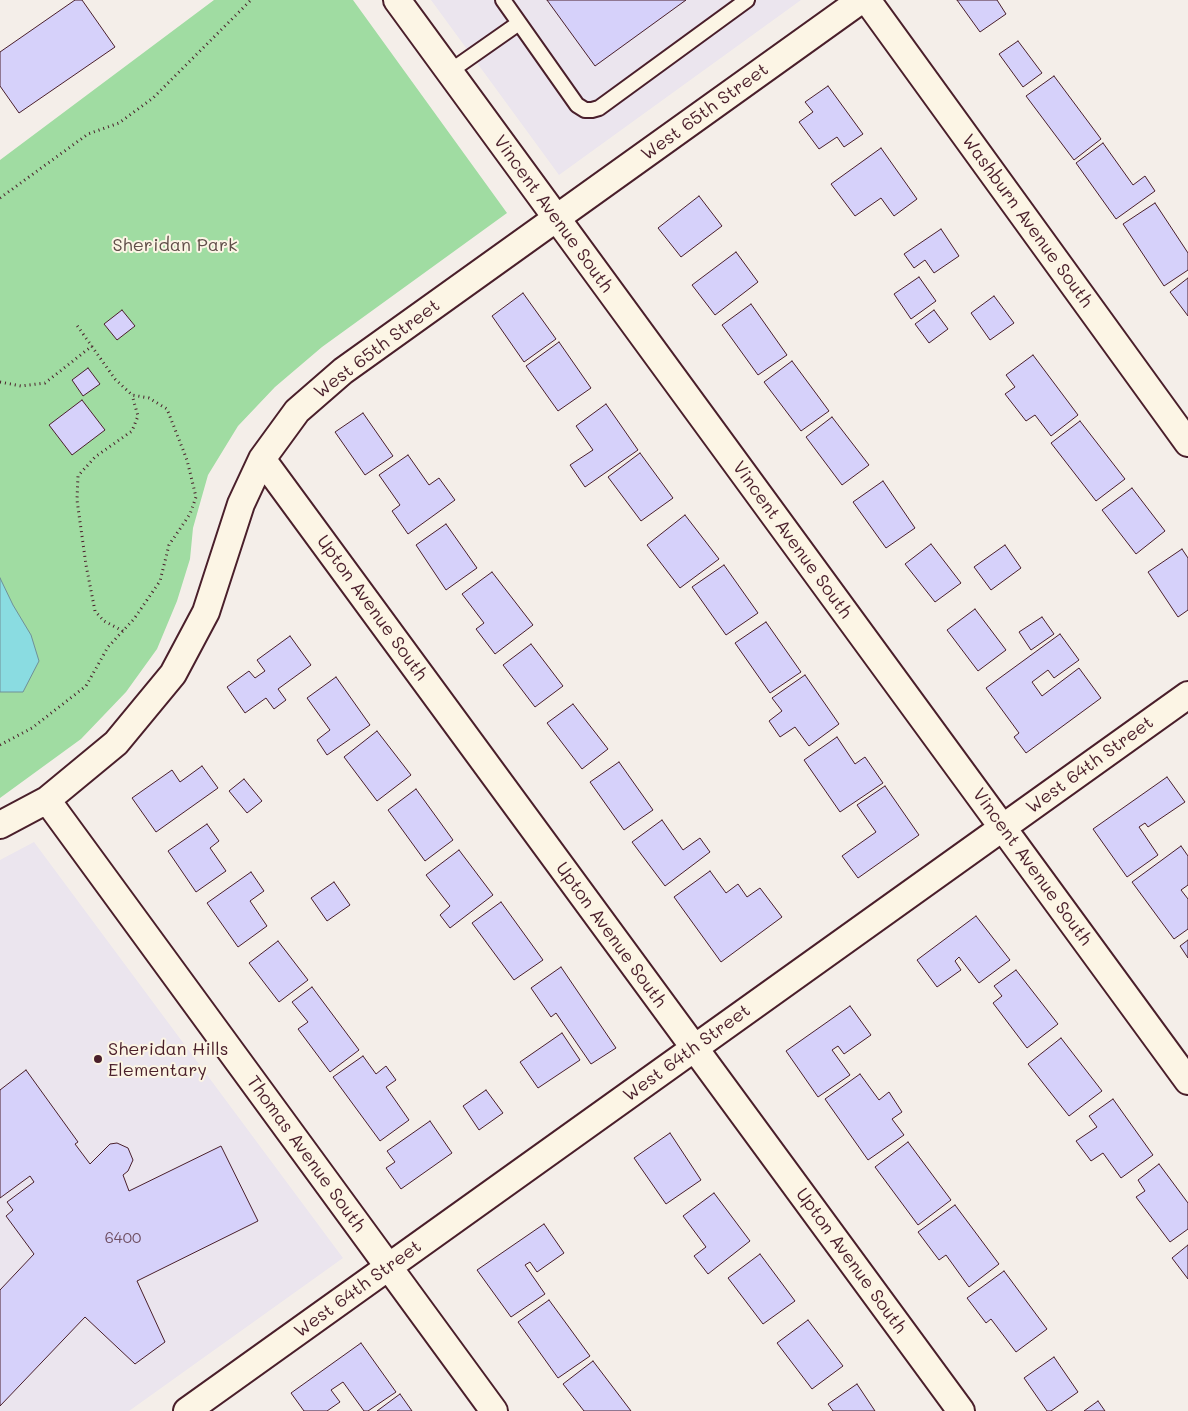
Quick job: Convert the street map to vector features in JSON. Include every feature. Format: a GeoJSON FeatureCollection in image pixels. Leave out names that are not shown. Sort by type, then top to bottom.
{"type":"FeatureCollection","features":[{"type":"Feature","properties":{"kind":"street","name":"Vincent Avenue South"},"geometry":{"type":"LineString","coordinates":[[397,0],[1188,1081]]}},
{"type":"Feature","properties":{"kind":"street","name":"West 65th Street"},"geometry":{"type":"LineString","coordinates":[[0,826],[47,800],[116,743],[173,674],[206,612],[241,504],[262,459],[297,412],[343,371],[861,0]]}},
{"type":"Feature","properties":{"kind":"street","name":"Washburn Avenue South"},"geometry":{"type":"LineString","coordinates":[[866,0],[1188,443]]}},
{"type":"Feature","properties":{"kind":"street","name":"Upton Avenue South"},"geometry":{"type":"LineString","coordinates":[[262,459],[961,1411]]}},
{"type":"Feature","properties":{"kind":"street","name":"West 64th Street"},"geometry":{"type":"LineString","coordinates":[[187,1411],[1188,695]]}},
{"type":"Feature","properties":{"kind":"street","name":"Thomas Avenue South"},"geometry":{"type":"LineString","coordinates":[[47,800],[494,1411]]}},
{"type":"Feature","properties":{"kind":"lane"},"geometry":{"type":"LineString","coordinates":[[503,0],[577,104],[585,110],[599,108],[747,0]]}},
{"type":"Feature","properties":{"kind":"lane"},"geometry":{"type":"LineString","coordinates":[[449,72],[519,23]]}},
{"type":"Feature","properties":{"kind":"path"},"geometry":{"type":"LineString","coordinates":[[0,198],[88,134],[119,123],[153,98],[251,0]]}},
{"type":"Feature","properties":{"kind":"path"},"geometry":{"type":"LineString","coordinates":[[76,324],[115,379],[132,395],[138,416],[132,431],[95,457],[78,476],[77,500],[95,611],[104,621],[123,631]]}},
{"type":"Feature","properties":{"kind":"path"},"geometry":{"type":"LineString","coordinates":[[0,382],[21,386],[45,383],[92,346]]}},
{"type":"Feature","properties":{"kind":"path"},"geometry":{"type":"LineString","coordinates":[[0,745],[32,728],[86,686],[108,647],[123,631],[160,581],[169,545],[190,514],[196,497],[187,460],[166,409],[150,398],[132,395]]}},
{"type":"Feature","properties":{"kind":"shaded area"},"geometry":{"type":"Polygon","coordinates":[[[431,0],[801,0],[559,175],[431,0]]]}},
{"type":"Feature","properties":{"kind":"shaded area","name":"Sheridan Hills Elementary"},"geometry":{"type":"Polygon","coordinates":[[[34,842],[343,1258],[129,1411],[0,1411],[0,860],[34,842]]]}},
{"type":"Feature","properties":{"kind":"green space","name":"Sheridan Park"},"geometry":{"type":"Polygon","coordinates":[[[214,0],[353,0],[507,213],[322,347],[275,387],[238,426],[208,475],[193,528],[190,559],[177,601],[157,649],[126,692],[81,739],[0,798],[0,160],[214,0]]]}},
{"type":"Feature","properties":{"kind":"water"},"geometry":{"type":"Polygon","coordinates":[[[0,578],[31,635],[39,661],[23,692],[0,692],[0,578]]]}},
{"type":"Feature","properties":{"kind":"building"},"geometry":{"type":"Polygon","coordinates":[[[75,0],[82,0],[115,47],[19,113],[0,86],[0,52],[75,0]]]}},
{"type":"Feature","properties":{"kind":"building"},"geometry":{"type":"Polygon","coordinates":[[[547,0],[686,0],[595,66],[547,0]]]}},
{"type":"Feature","properties":{"kind":"building"},"geometry":{"type":"Polygon","coordinates":[[[957,0],[997,0],[1006,14],[980,32],[957,0]]]}},
{"type":"Feature","properties":{"kind":"building"},"geometry":{"type":"Polygon","coordinates":[[[1018,41],[1042,73],[1023,87],[999,54],[1018,41]]]}},
{"type":"Feature","properties":{"kind":"building"},"geometry":{"type":"Polygon","coordinates":[[[1054,76],[1101,139],[1074,160],[1026,96],[1054,76]]]}},
{"type":"Feature","properties":{"kind":"building"},"geometry":{"type":"Polygon","coordinates":[[[828,86],[863,134],[844,147],[837,137],[819,149],[799,122],[813,112],[805,102],[828,86]]]}},
{"type":"Feature","properties":{"kind":"building"},"geometry":{"type":"Polygon","coordinates":[[[1103,143],[1133,185],[1145,176],[1155,191],[1116,219],[1076,163],[1103,143]]]}},
{"type":"Feature","properties":{"kind":"building"},"geometry":{"type":"Polygon","coordinates":[[[881,148],[917,199],[894,216],[881,198],[855,216],[831,184],[881,148]]]}},
{"type":"Feature","properties":{"kind":"building"},"geometry":{"type":"Polygon","coordinates":[[[699,196],[722,226],[681,257],[658,228],[699,196]]]}},
{"type":"Feature","properties":{"kind":"building"},"geometry":{"type":"Polygon","coordinates":[[[1155,203],[1188,253],[1188,270],[1164,286],[1123,224],[1155,203]]]}},
{"type":"Feature","properties":{"kind":"building"},"geometry":{"type":"Polygon","coordinates":[[[941,229],[959,256],[934,273],[925,260],[914,268],[904,254],[941,229]]]}},
{"type":"Feature","properties":{"kind":"building"},"geometry":{"type":"Polygon","coordinates":[[[736,252],[758,282],[715,315],[692,285],[736,252]]]}},
{"type":"Feature","properties":{"kind":"building"},"geometry":{"type":"Polygon","coordinates":[[[919,277],[936,301],[911,319],[894,294],[919,277]]]}},
{"type":"Feature","properties":{"kind":"building"},"geometry":{"type":"Polygon","coordinates":[[[1188,278],[1188,316],[1170,292],[1188,278]]]}},
{"type":"Feature","properties":{"kind":"building"},"geometry":{"type":"Polygon","coordinates":[[[523,293],[556,339],[524,362],[492,316],[523,293]]]}},
{"type":"Feature","properties":{"kind":"building"},"geometry":{"type":"Polygon","coordinates":[[[994,296],[1014,323],[990,340],[971,313],[994,296]]]}},
{"type":"Feature","properties":{"kind":"building"},"geometry":{"type":"Polygon","coordinates":[[[751,304],[787,355],[758,375],[722,325],[751,304]]]}},
{"type":"Feature","properties":{"kind":"building"},"geometry":{"type":"Polygon","coordinates":[[[122,310],[135,326],[117,340],[104,324],[122,310]]]}},
{"type":"Feature","properties":{"kind":"building"},"geometry":{"type":"Polygon","coordinates":[[[934,310],[948,329],[929,343],[915,324],[934,310]]]}},
{"type":"Feature","properties":{"kind":"building"},"geometry":{"type":"Polygon","coordinates":[[[559,342],[591,388],[558,411],[526,366],[559,342]]]}},
{"type":"Feature","properties":{"kind":"building"},"geometry":{"type":"Polygon","coordinates":[[[1033,355],[1078,415],[1051,436],[1035,415],[1026,421],[1005,394],[1015,387],[1006,375],[1033,355]]]}},
{"type":"Feature","properties":{"kind":"building"},"geometry":{"type":"Polygon","coordinates":[[[792,361],[829,411],[801,431],[764,382],[792,361]]]}},
{"type":"Feature","properties":{"kind":"building"},"geometry":{"type":"Polygon","coordinates":[[[88,368],[100,384],[83,396],[72,380],[88,368]]]}},
{"type":"Feature","properties":{"kind":"building"},"geometry":{"type":"Polygon","coordinates":[[[82,400],[105,430],[72,455],[49,425],[82,400]]]}},
{"type":"Feature","properties":{"kind":"building"},"geometry":{"type":"Polygon","coordinates":[[[606,404],[638,450],[585,487],[570,465],[593,450],[576,426],[606,404]]]}},
{"type":"Feature","properties":{"kind":"building"},"geometry":{"type":"Polygon","coordinates":[[[363,413],[393,456],[365,475],[335,432],[363,413]]]}},
{"type":"Feature","properties":{"kind":"building"},"geometry":{"type":"Polygon","coordinates":[[[832,417],[869,465],[842,485],[806,437],[832,417]]]}},
{"type":"Feature","properties":{"kind":"building"},"geometry":{"type":"Polygon","coordinates":[[[1080,421],[1125,479],[1096,501],[1051,443],[1080,421]]]}},
{"type":"Feature","properties":{"kind":"building"},"geometry":{"type":"Polygon","coordinates":[[[640,453],[673,498],[641,521],[608,477],[640,453]]]}},
{"type":"Feature","properties":{"kind":"building"},"geometry":{"type":"Polygon","coordinates":[[[408,455],[429,485],[439,478],[455,500],[408,534],[392,511],[400,505],[379,475],[408,455]]]}},
{"type":"Feature","properties":{"kind":"building"},"geometry":{"type":"Polygon","coordinates":[[[883,481],[915,528],[886,548],[853,502],[883,481]]]}},
{"type":"Feature","properties":{"kind":"building"},"geometry":{"type":"Polygon","coordinates":[[[1132,488],[1165,531],[1136,554],[1102,510],[1132,488]]]}},
{"type":"Feature","properties":{"kind":"building"},"geometry":{"type":"Polygon","coordinates":[[[685,515],[719,559],[680,588],[647,545],[685,515]]]}},
{"type":"Feature","properties":{"kind":"building"},"geometry":{"type":"Polygon","coordinates":[[[446,524],[477,568],[446,590],[416,545],[446,524]]]}},
{"type":"Feature","properties":{"kind":"building"},"geometry":{"type":"Polygon","coordinates":[[[931,544],[961,583],[935,602],[905,564],[931,544]]]}},
{"type":"Feature","properties":{"kind":"building"},"geometry":{"type":"Polygon","coordinates":[[[1005,545],[1021,568],[991,590],[974,567],[1005,545]]]}},
{"type":"Feature","properties":{"kind":"building"},"geometry":{"type":"Polygon","coordinates":[[[1182,549],[1188,558],[1188,610],[1178,617],[1148,572],[1182,549]]]}},
{"type":"Feature","properties":{"kind":"building"},"geometry":{"type":"Polygon","coordinates":[[[724,565],[758,613],[726,635],[692,587],[724,565]]]}},
{"type":"Feature","properties":{"kind":"building"},"geometry":{"type":"Polygon","coordinates":[[[492,572],[533,625],[495,654],[476,629],[484,623],[462,594],[492,572]]]}},
{"type":"Feature","properties":{"kind":"building"},"geometry":{"type":"Polygon","coordinates":[[[975,609],[1006,650],[978,671],[947,630],[975,609]]]}},
{"type":"Feature","properties":{"kind":"building"},"geometry":{"type":"Polygon","coordinates":[[[1042,617],[1054,634],[1031,650],[1019,632],[1042,617]]]}},
{"type":"Feature","properties":{"kind":"building"},"geometry":{"type":"Polygon","coordinates":[[[766,622],[801,672],[770,693],[735,643],[766,622]]]}},
{"type":"Feature","properties":{"kind":"building"},"geometry":{"type":"Polygon","coordinates":[[[1060,634],[1079,660],[1054,678],[1048,670],[1032,682],[1042,696],[1079,668],[1101,698],[1026,753],[1014,737],[1019,733],[986,688],[1060,634]]]}},
{"type":"Feature","properties":{"kind":"building"},"geometry":{"type":"Polygon","coordinates":[[[290,636],[311,665],[278,689],[286,700],[274,709],[266,698],[245,713],[227,687],[249,671],[255,678],[265,671],[257,660],[290,636]]]}},
{"type":"Feature","properties":{"kind":"building"},"geometry":{"type":"Polygon","coordinates":[[[531,644],[563,686],[535,707],[503,665],[531,644]]]}},
{"type":"Feature","properties":{"kind":"building"},"geometry":{"type":"Polygon","coordinates":[[[805,675],[839,724],[809,746],[795,727],[780,737],[769,721],[782,711],[772,698],[805,675]]]}},
{"type":"Feature","properties":{"kind":"building"},"geometry":{"type":"Polygon","coordinates":[[[336,677],[370,725],[327,755],[317,740],[330,730],[307,698],[336,677]]]}},
{"type":"Feature","properties":{"kind":"building"},"geometry":{"type":"Polygon","coordinates":[[[573,704],[608,749],[582,769],[547,723],[573,704]]]}},
{"type":"Feature","properties":{"kind":"building"},"geometry":{"type":"Polygon","coordinates":[[[377,731],[411,775],[377,801],[344,757],[377,731]]]}},
{"type":"Feature","properties":{"kind":"building"},"geometry":{"type":"Polygon","coordinates":[[[837,737],[855,764],[865,757],[883,783],[840,812],[804,760],[837,737]]]}},
{"type":"Feature","properties":{"kind":"building"},"geometry":{"type":"Polygon","coordinates":[[[619,762],[653,810],[624,830],[590,782],[619,762]]]}},
{"type":"Feature","properties":{"kind":"building"},"geometry":{"type":"Polygon","coordinates":[[[202,766],[218,788],[156,832],[132,798],[172,770],[180,782],[202,766]]]}},
{"type":"Feature","properties":{"kind":"building"},"geometry":{"type":"Polygon","coordinates":[[[1167,777],[1185,802],[1148,827],[1145,823],[1139,827],[1158,855],[1127,877],[1093,829],[1167,777]]]}},
{"type":"Feature","properties":{"kind":"building"},"geometry":{"type":"Polygon","coordinates":[[[244,779],[262,801],[247,813],[229,791],[244,779]]]}},
{"type":"Feature","properties":{"kind":"building"},"geometry":{"type":"Polygon","coordinates":[[[885,786],[919,835],[858,878],[842,856],[876,832],[857,805],[885,786]]]}},
{"type":"Feature","properties":{"kind":"building"},"geometry":{"type":"Polygon","coordinates":[[[416,789],[453,840],[425,861],[388,810],[416,789]]]}},
{"type":"Feature","properties":{"kind":"building"},"geometry":{"type":"Polygon","coordinates":[[[662,820],[683,850],[700,838],[710,852],[665,886],[632,842],[662,820]]]}},
{"type":"Feature","properties":{"kind":"building"},"geometry":{"type":"Polygon","coordinates":[[[207,824],[219,841],[210,848],[226,871],[196,892],[168,851],[207,824]]]}},
{"type":"Feature","properties":{"kind":"building"},"geometry":{"type":"Polygon","coordinates":[[[1181,846],[1188,856],[1188,885],[1181,890],[1188,899],[1188,929],[1174,939],[1132,882],[1181,846]]]}},
{"type":"Feature","properties":{"kind":"building"},"geometry":{"type":"Polygon","coordinates":[[[459,850],[493,895],[450,928],[440,915],[450,906],[426,875],[459,850]]]}},
{"type":"Feature","properties":{"kind":"building"},"geometry":{"type":"Polygon","coordinates":[[[710,871],[726,893],[738,884],[747,897],[760,888],[782,917],[721,962],[674,897],[710,871]]]}},
{"type":"Feature","properties":{"kind":"building"},"geometry":{"type":"Polygon","coordinates":[[[251,872],[264,891],[250,901],[267,926],[238,947],[207,903],[251,872]]]}},
{"type":"Feature","properties":{"kind":"building"},"geometry":{"type":"Polygon","coordinates":[[[334,882],[350,905],[327,921],[311,898],[334,882]]]}},
{"type":"Feature","properties":{"kind":"building"},"geometry":{"type":"Polygon","coordinates":[[[501,902],[543,960],[514,980],[472,923],[501,902]]]}},
{"type":"Feature","properties":{"kind":"building"},"geometry":{"type":"Polygon","coordinates":[[[976,916],[1010,960],[979,983],[959,957],[955,961],[961,970],[937,987],[917,960],[976,916]]]}},
{"type":"Feature","properties":{"kind":"building"},"geometry":{"type":"Polygon","coordinates":[[[1188,940],[1188,958],[1180,946],[1188,940]]]}},
{"type":"Feature","properties":{"kind":"building"},"geometry":{"type":"Polygon","coordinates":[[[278,941],[308,980],[279,1002],[249,963],[278,941]]]}},
{"type":"Feature","properties":{"kind":"building"},"geometry":{"type":"Polygon","coordinates":[[[561,967],[616,1048],[591,1064],[556,1013],[551,1017],[531,988],[561,967]]]}},
{"type":"Feature","properties":{"kind":"building"},"geometry":{"type":"Polygon","coordinates":[[[1016,970],[1058,1024],[1027,1048],[993,1003],[1002,996],[994,986],[1016,970]]]}},
{"type":"Feature","properties":{"kind":"building"},"geometry":{"type":"Polygon","coordinates":[[[312,987],[359,1050],[330,1072],[298,1029],[308,1022],[292,1002],[312,987]]]}},
{"type":"Feature","properties":{"kind":"building"},"geometry":{"type":"Polygon","coordinates":[[[850,1006],[871,1035],[844,1054],[838,1046],[832,1050],[850,1075],[818,1097],[786,1051],[850,1006]]]}},
{"type":"Feature","properties":{"kind":"building"},"geometry":{"type":"Polygon","coordinates":[[[562,1033],[580,1060],[538,1088],[520,1062],[562,1033]]]}},
{"type":"Feature","properties":{"kind":"building"},"geometry":{"type":"Polygon","coordinates":[[[1061,1038],[1102,1091],[1069,1116],[1028,1064],[1061,1038]]]}},
{"type":"Feature","properties":{"kind":"building"},"geometry":{"type":"Polygon","coordinates":[[[363,1056],[376,1074],[386,1066],[396,1080],[386,1087],[409,1120],[380,1141],[333,1077],[363,1056]]]}},
{"type":"Feature","properties":{"kind":"building"},"geometry":{"type":"Polygon","coordinates":[[[26,1070],[78,1142],[75,1144],[90,1164],[110,1144],[117,1143],[128,1148],[133,1160],[128,1171],[123,1175],[129,1191],[221,1146],[258,1221],[137,1281],[165,1342],[135,1364],[85,1317],[0,1406],[0,1290],[34,1254],[6,1216],[13,1210],[7,1202],[34,1182],[30,1176],[0,1198],[0,1090],[26,1070]]]}},
{"type":"Feature","properties":{"kind":"building"},"geometry":{"type":"Polygon","coordinates":[[[860,1074],[879,1100],[889,1092],[902,1112],[892,1119],[904,1135],[868,1160],[825,1099],[860,1074]]]}},
{"type":"Feature","properties":{"kind":"building"},"geometry":{"type":"Polygon","coordinates":[[[486,1090],[503,1113],[479,1130],[463,1106],[486,1090]]]}},
{"type":"Feature","properties":{"kind":"building"},"geometry":{"type":"Polygon","coordinates":[[[1113,1099],[1153,1155],[1121,1178],[1103,1153],[1091,1161],[1076,1141],[1097,1127],[1089,1116],[1113,1099]]]}},
{"type":"Feature","properties":{"kind":"building"},"geometry":{"type":"Polygon","coordinates":[[[430,1121],[452,1153],[401,1189],[386,1168],[395,1162],[387,1151],[430,1121]]]}},
{"type":"Feature","properties":{"kind":"building"},"geometry":{"type":"Polygon","coordinates":[[[670,1133],[701,1180],[666,1204],[634,1158],[670,1133]]]}},
{"type":"Feature","properties":{"kind":"building"},"geometry":{"type":"Polygon","coordinates":[[[908,1142],[951,1200],[918,1225],[875,1167],[908,1142]]]}},
{"type":"Feature","properties":{"kind":"building"},"geometry":{"type":"Polygon","coordinates":[[[1159,1164],[1188,1203],[1188,1229],[1170,1242],[1136,1197],[1145,1191],[1138,1180],[1159,1164]]]}},
{"type":"Feature","properties":{"kind":"building"},"geometry":{"type":"Polygon","coordinates":[[[714,1193],[750,1241],[708,1274],[694,1256],[706,1247],[683,1216],[714,1193]]]}},
{"type":"Feature","properties":{"kind":"building"},"geometry":{"type":"Polygon","coordinates":[[[955,1205],[999,1264],[969,1287],[946,1255],[939,1260],[918,1232],[955,1205]]]}},
{"type":"Feature","properties":{"kind":"building"},"geometry":{"type":"Polygon","coordinates":[[[544,1224],[564,1253],[537,1272],[530,1262],[525,1265],[545,1294],[511,1317],[477,1270],[544,1224]]]}},
{"type":"Feature","properties":{"kind":"building"},"geometry":{"type":"Polygon","coordinates":[[[1188,1245],[1188,1279],[1172,1258],[1188,1245]]]}},
{"type":"Feature","properties":{"kind":"building"},"geometry":{"type":"Polygon","coordinates":[[[760,1254],[795,1301],[763,1324],[728,1278],[760,1254]]]}},
{"type":"Feature","properties":{"kind":"building"},"geometry":{"type":"Polygon","coordinates":[[[1004,1271],[1047,1329],[1016,1352],[991,1319],[986,1323],[967,1298],[1004,1271]]]}},
{"type":"Feature","properties":{"kind":"building"},"geometry":{"type":"Polygon","coordinates":[[[549,1300],[590,1356],[558,1378],[518,1322],[549,1300]]]}},
{"type":"Feature","properties":{"kind":"building"},"geometry":{"type":"Polygon","coordinates":[[[808,1320],[843,1366],[812,1389],[777,1343],[808,1320]]]}},
{"type":"Feature","properties":{"kind":"building"},"geometry":{"type":"Polygon","coordinates":[[[361,1343],[396,1392],[368,1411],[364,1411],[343,1382],[331,1390],[340,1402],[327,1411],[304,1411],[291,1393],[361,1343]]]}},
{"type":"Feature","properties":{"kind":"building"},"geometry":{"type":"Polygon","coordinates":[[[1054,1357],[1078,1392],[1051,1411],[1047,1411],[1024,1378],[1054,1357]]]}},
{"type":"Feature","properties":{"kind":"building"},"geometry":{"type":"Polygon","coordinates":[[[593,1361],[631,1411],[584,1411],[563,1384],[593,1361]]]}},
{"type":"Feature","properties":{"kind":"building"},"geometry":{"type":"Polygon","coordinates":[[[857,1384],[875,1411],[833,1411],[828,1404],[857,1384]]]}},
{"type":"Feature","properties":{"kind":"building"},"geometry":{"type":"Polygon","coordinates":[[[400,1394],[412,1411],[377,1411],[400,1394]]]}},
{"type":"Feature","properties":{"kind":"building"},"geometry":{"type":"Polygon","coordinates":[[[1098,1401],[1105,1411],[1084,1411],[1098,1401]]]}},
{"type":"Feature","properties":{"kind":"place","name":"Sheridan Hills Elementary"},"geometry":{"type":"Point","coordinates":[98,1059]}}]}
